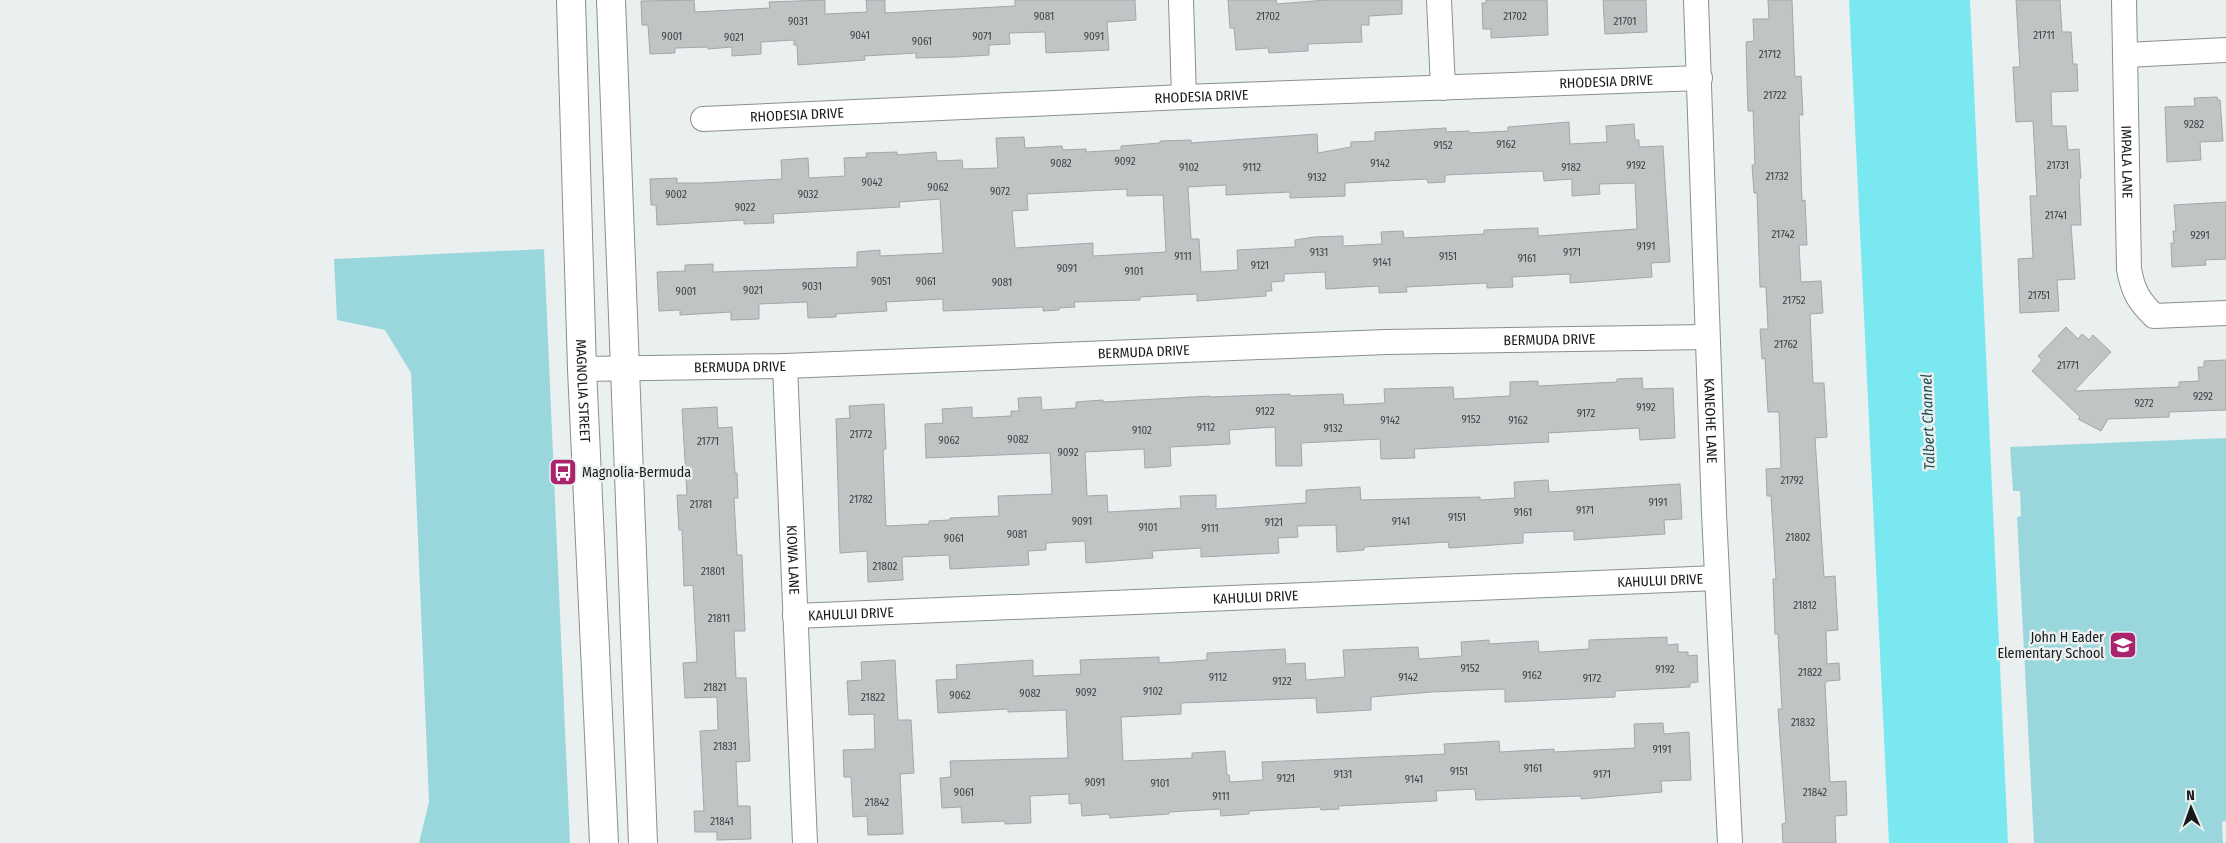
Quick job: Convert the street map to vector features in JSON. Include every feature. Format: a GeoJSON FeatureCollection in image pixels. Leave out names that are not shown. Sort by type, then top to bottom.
{"type":"FeatureCollection","features":[{"type":"Feature","properties":{"kind":"main road","name":"MAGNOLIA STREET"},"geometry":{"type":"LineString","coordinates":[[571,0],[582,369],[604,843]]}},
{"type":"Feature","properties":{"kind":"main road"},"geometry":{"type":"LineString","coordinates":[[611,0],[643,843]]}},
{"type":"Feature","properties":{"kind":"street"},"geometry":{"type":"LineString","coordinates":[[1181,0],[1184,97]]}},
{"type":"Feature","properties":{"kind":"street"},"geometry":{"type":"LineString","coordinates":[[1439,0],[1443,88]]}},
{"type":"Feature","properties":{"kind":"street","name":"KANEOHE LANE"},"geometry":{"type":"LineString","coordinates":[[1696,0],[1707,337],[1730,843]]}},
{"type":"Feature","properties":{"kind":"street","name":"IMPALA LANE"},"geometry":{"type":"LineString","coordinates":[[2124,0],[2129,269],[2132,286],[2139,301],[2154,316],[2226,313]]}},
{"type":"Feature","properties":{"kind":"street"},"geometry":{"type":"LineString","coordinates":[[2126,55],[2226,50]]}},
{"type":"Feature","properties":{"kind":"street","name":"RHODESIA DRIVE"},"geometry":{"type":"LineString","coordinates":[[703,119],[1184,97],[1700,78]]}},
{"type":"Feature","properties":{"kind":"street","name":"BERMUDA DRIVE"},"geometry":{"type":"LineString","coordinates":[[582,369],[785,366],[1386,342],[1707,337]]}},
{"type":"Feature","properties":{"kind":"street","name":"KIOWA LANE"},"geometry":{"type":"LineString","coordinates":[[785,366],[806,843]]}},
{"type":"Feature","properties":{"kind":"street","name":"KAHULUI DRIVE"},"geometry":{"type":"LineString","coordinates":[[795,616],[1717,578]]}},
{"type":"Feature","properties":{"kind":"shaded area"},"geometry":{"type":"Polygon","coordinates":[[[544,249],[570,843],[419,843],[429,802],[411,373],[385,330],[337,320],[334,259],[544,249]]]}},
{"type":"Feature","properties":{"kind":"shaded area","name":"John H Eader Elementary School"},"geometry":{"type":"Polygon","coordinates":[[[2226,438],[2226,821],[2222,822],[2223,843],[2034,843],[2017,517],[2021,516],[2020,491],[2013,491],[2010,447],[2226,438]]]}},
{"type":"Feature","properties":{"kind":"water","name":"Talbert Channel"},"geometry":{"type":"Polygon","coordinates":[[[1849,0],[1970,0],[2008,843],[1889,843],[1849,0]]]}},
{"type":"Feature","properties":{"kind":"building"},"geometry":{"type":"Polygon","coordinates":[[[694,0],[695,12],[770,8],[769,2],[825,0],[825,14],[867,12],[866,0],[885,0],[885,13],[1015,6],[1015,0],[1135,0],[1136,20],[1107,22],[1109,50],[1046,53],[1045,32],[1009,33],[1010,44],[989,45],[989,55],[956,57],[916,58],[916,53],[864,56],[865,60],[798,65],[797,45],[794,45],[794,40],[761,42],[761,54],[732,56],[732,47],[708,49],[708,47],[675,48],[675,53],[650,54],[648,25],[642,25],[641,1],[694,0]]]}},
{"type":"Feature","properties":{"kind":"building"},"geometry":{"type":"Polygon","coordinates":[[[1228,0],[1276,0],[1277,4],[1326,0],[1402,0],[1402,14],[1369,16],[1369,25],[1361,25],[1362,42],[1308,44],[1308,51],[1269,53],[1268,48],[1236,50],[1234,28],[1230,28],[1228,0]]]}},
{"type":"Feature","properties":{"kind":"building"},"geometry":{"type":"Polygon","coordinates":[[[1486,0],[1547,0],[1548,35],[1491,38],[1491,29],[1483,29],[1482,3],[1486,3],[1486,0]]]}},
{"type":"Feature","properties":{"kind":"building"},"geometry":{"type":"Polygon","coordinates":[[[1603,0],[1646,0],[1647,32],[1605,34],[1603,0]]]}},
{"type":"Feature","properties":{"kind":"building"},"geometry":{"type":"Polygon","coordinates":[[[1768,0],[1792,0],[1795,77],[1801,76],[1803,115],[1799,115],[1802,201],[1805,200],[1807,245],[1799,245],[1801,282],[1821,281],[1823,313],[1810,314],[1813,383],[1824,383],[1827,437],[1815,438],[1824,577],[1835,576],[1838,630],[1826,631],[1827,664],[1839,663],[1840,680],[1827,681],[1825,684],[1830,782],[1846,781],[1847,815],[1835,816],[1836,843],[1783,843],[1782,824],[1786,823],[1778,709],[1782,709],[1778,634],[1775,634],[1773,579],[1776,579],[1771,496],[1767,496],[1766,469],[1781,468],[1779,412],[1768,412],[1765,358],[1762,359],[1760,329],[1768,329],[1766,287],[1760,287],[1757,193],[1754,193],[1752,165],[1755,165],[1753,111],[1748,111],[1746,42],[1754,41],[1753,19],[1769,19],[1768,0]]]}},
{"type":"Feature","properties":{"kind":"building"},"geometry":{"type":"Polygon","coordinates":[[[2016,0],[2060,0],[2062,32],[2071,32],[2073,64],[2077,64],[2078,91],[2051,92],[2052,126],[2066,126],[2068,150],[2079,149],[2081,178],[2079,179],[2081,225],[2071,225],[2075,279],[2057,280],[2059,311],[2020,313],[2018,259],[2033,258],[2030,196],[2037,196],[2033,121],[2016,122],[2013,67],[2020,67],[2016,0]]]}},
{"type":"Feature","properties":{"kind":"building"},"geometry":{"type":"Polygon","coordinates":[[[2217,97],[2220,100],[2223,141],[2200,142],[2201,160],[2167,162],[2165,107],[2195,106],[2194,98],[2217,97]]]}},
{"type":"Feature","properties":{"kind":"building"},"geometry":{"type":"Polygon","coordinates":[[[1569,122],[1570,144],[1607,142],[1606,126],[1634,124],[1635,140],[1639,140],[1639,147],[1663,146],[1670,262],[1651,263],[1652,277],[1570,283],[1570,274],[1512,277],[1513,287],[1487,288],[1487,283],[1406,287],[1407,292],[1379,293],[1379,286],[1326,289],[1325,272],[1284,274],[1284,281],[1271,282],[1272,291],[1266,291],[1266,296],[1197,301],[1197,294],[1140,297],[1140,300],[1074,302],[1075,307],[1043,311],[1043,307],[943,311],[943,299],[886,302],[887,311],[836,314],[836,317],[808,318],[807,302],[759,304],[759,319],[731,320],[731,312],[680,315],[680,310],[659,311],[657,272],[685,271],[685,265],[713,264],[713,272],[857,267],[857,252],[880,250],[880,256],[943,253],[940,199],[899,202],[900,207],[773,214],[774,223],[744,224],[744,220],[657,225],[656,205],[651,205],[650,179],[677,178],[677,183],[701,183],[782,179],[781,160],[808,158],[809,178],[845,176],[844,158],[867,157],[866,153],[897,152],[897,155],[936,152],[937,161],[962,160],[963,169],[998,168],[996,138],[1024,137],[1025,148],[1062,146],[1063,150],[1086,149],[1086,152],[1121,150],[1121,146],[1160,143],[1160,141],[1191,140],[1191,143],[1317,134],[1318,153],[1351,147],[1351,142],[1375,141],[1375,132],[1446,128],[1446,132],[1469,131],[1469,133],[1508,131],[1508,127],[1569,122]],[[1543,171],[1445,175],[1445,182],[1428,183],[1427,179],[1345,183],[1345,196],[1290,198],[1290,192],[1226,195],[1226,185],[1188,187],[1191,239],[1199,239],[1201,272],[1238,270],[1237,250],[1295,247],[1295,240],[1314,237],[1343,236],[1343,246],[1382,244],[1381,232],[1403,231],[1404,238],[1484,234],[1484,230],[1538,228],[1538,236],[1637,229],[1635,183],[1599,184],[1600,194],[1572,196],[1572,179],[1544,181],[1543,171]],[[1127,189],[1027,194],[1028,210],[1012,211],[1015,248],[1093,243],[1093,256],[1166,252],[1163,195],[1127,196],[1127,189]]]}},
{"type":"Feature","properties":{"kind":"building"},"geometry":{"type":"Polygon","coordinates":[[[2226,202],[2226,259],[2205,260],[2206,265],[2172,267],[2171,243],[2174,243],[2173,231],[2176,231],[2174,205],[2226,202]]]}},
{"type":"Feature","properties":{"kind":"building"},"geometry":{"type":"Polygon","coordinates":[[[2066,327],[2078,339],[2082,334],[2089,340],[2093,335],[2111,352],[2074,391],[2179,387],[2179,382],[2199,381],[2198,367],[2204,367],[2204,361],[2226,360],[2226,410],[2169,412],[2169,417],[2108,419],[2101,431],[2078,419],[2080,417],[2032,371],[2042,360],[2038,356],[2066,327]]]}},
{"type":"Feature","properties":{"kind":"building"},"geometry":{"type":"Polygon","coordinates":[[[1642,378],[1643,389],[1673,388],[1675,438],[1640,440],[1639,428],[1548,433],[1549,442],[1414,449],[1415,458],[1381,459],[1380,439],[1301,443],[1302,466],[1276,466],[1275,427],[1229,430],[1230,444],[1170,447],[1171,466],[1145,468],[1144,449],[1085,452],[1087,496],[1107,495],[1108,512],[1181,508],[1180,496],[1216,495],[1216,509],[1306,503],[1306,490],[1360,487],[1361,500],[1480,497],[1480,500],[1515,498],[1514,482],[1548,480],[1549,492],[1680,484],[1682,519],[1664,520],[1665,534],[1574,540],[1574,531],[1523,533],[1523,543],[1449,548],[1448,542],[1364,547],[1364,550],[1337,552],[1336,525],[1297,526],[1298,537],[1278,538],[1279,553],[1201,557],[1201,548],[1152,551],[1153,558],[1086,563],[1085,541],[1046,543],[1046,550],[1028,551],[1029,565],[950,569],[949,555],[902,557],[903,580],[868,582],[867,551],[840,553],[836,419],[850,418],[849,406],[884,404],[886,449],[883,450],[886,526],[929,524],[929,521],[950,520],[950,518],[999,516],[998,496],[1052,494],[1050,453],[926,458],[925,424],[943,423],[942,409],[972,407],[972,418],[1011,416],[1011,411],[1019,411],[1018,398],[1041,397],[1042,410],[1076,408],[1076,402],[1103,400],[1103,402],[1290,394],[1290,396],[1343,394],[1344,405],[1385,403],[1384,389],[1453,387],[1454,399],[1510,396],[1510,382],[1538,381],[1538,386],[1617,382],[1617,379],[1642,378]]]}},
{"type":"Feature","properties":{"kind":"building"},"geometry":{"type":"Polygon","coordinates":[[[717,407],[718,428],[732,427],[735,473],[737,473],[738,498],[734,498],[737,555],[742,555],[745,631],[734,631],[736,678],[746,678],[750,761],[736,762],[738,806],[750,806],[751,839],[717,840],[717,832],[695,832],[694,811],[704,811],[700,731],[718,730],[717,697],[685,698],[683,663],[697,662],[693,585],[684,586],[682,530],[679,530],[677,495],[687,495],[682,409],[717,407]]]}},
{"type":"Feature","properties":{"kind":"building"},"geometry":{"type":"Polygon","coordinates":[[[1667,637],[1667,645],[1678,644],[1678,652],[1688,652],[1688,656],[1697,655],[1698,682],[1690,683],[1690,687],[1615,691],[1615,697],[1505,702],[1505,689],[1432,692],[1371,697],[1371,710],[1317,713],[1316,698],[1181,703],[1181,714],[1121,717],[1123,761],[1192,758],[1192,753],[1225,751],[1227,775],[1229,775],[1230,782],[1263,780],[1262,762],[1445,754],[1444,744],[1499,741],[1500,752],[1554,749],[1554,752],[1635,748],[1634,724],[1663,723],[1664,734],[1689,732],[1691,780],[1661,781],[1662,792],[1581,799],[1581,796],[1476,800],[1475,789],[1436,791],[1437,801],[1338,806],[1339,809],[1321,810],[1320,807],[1249,811],[1249,814],[1221,816],[1220,809],[1110,818],[1109,814],[1082,816],[1081,803],[1069,804],[1069,794],[1030,796],[1031,823],[1005,824],[1005,821],[962,823],[961,807],[942,808],[940,778],[951,777],[950,761],[1068,758],[1066,710],[1008,712],[1008,709],[938,713],[936,680],[957,679],[956,665],[1033,660],[1033,676],[1081,674],[1080,660],[1159,657],[1159,663],[1207,660],[1207,653],[1285,649],[1286,664],[1305,663],[1306,680],[1345,677],[1343,650],[1418,647],[1419,659],[1462,656],[1461,642],[1489,640],[1489,644],[1538,641],[1539,652],[1589,649],[1589,640],[1667,637]]]}},
{"type":"Feature","properties":{"kind":"building"},"geometry":{"type":"Polygon","coordinates":[[[895,660],[898,720],[911,720],[914,773],[900,774],[903,834],[868,835],[867,816],[853,817],[851,777],[844,777],[843,750],[875,749],[874,714],[849,715],[847,681],[862,680],[861,662],[895,660]]]}},
{"type":"Feature","properties":{"kind":"place","name":"Magnolia-Bermuda"},"geometry":{"type":"Point","coordinates":[563,472]}},
{"type":"Feature","properties":{"kind":"place","name":"John H Eader Elementary School"},"geometry":{"type":"Point","coordinates":[2123,645]}}]}
